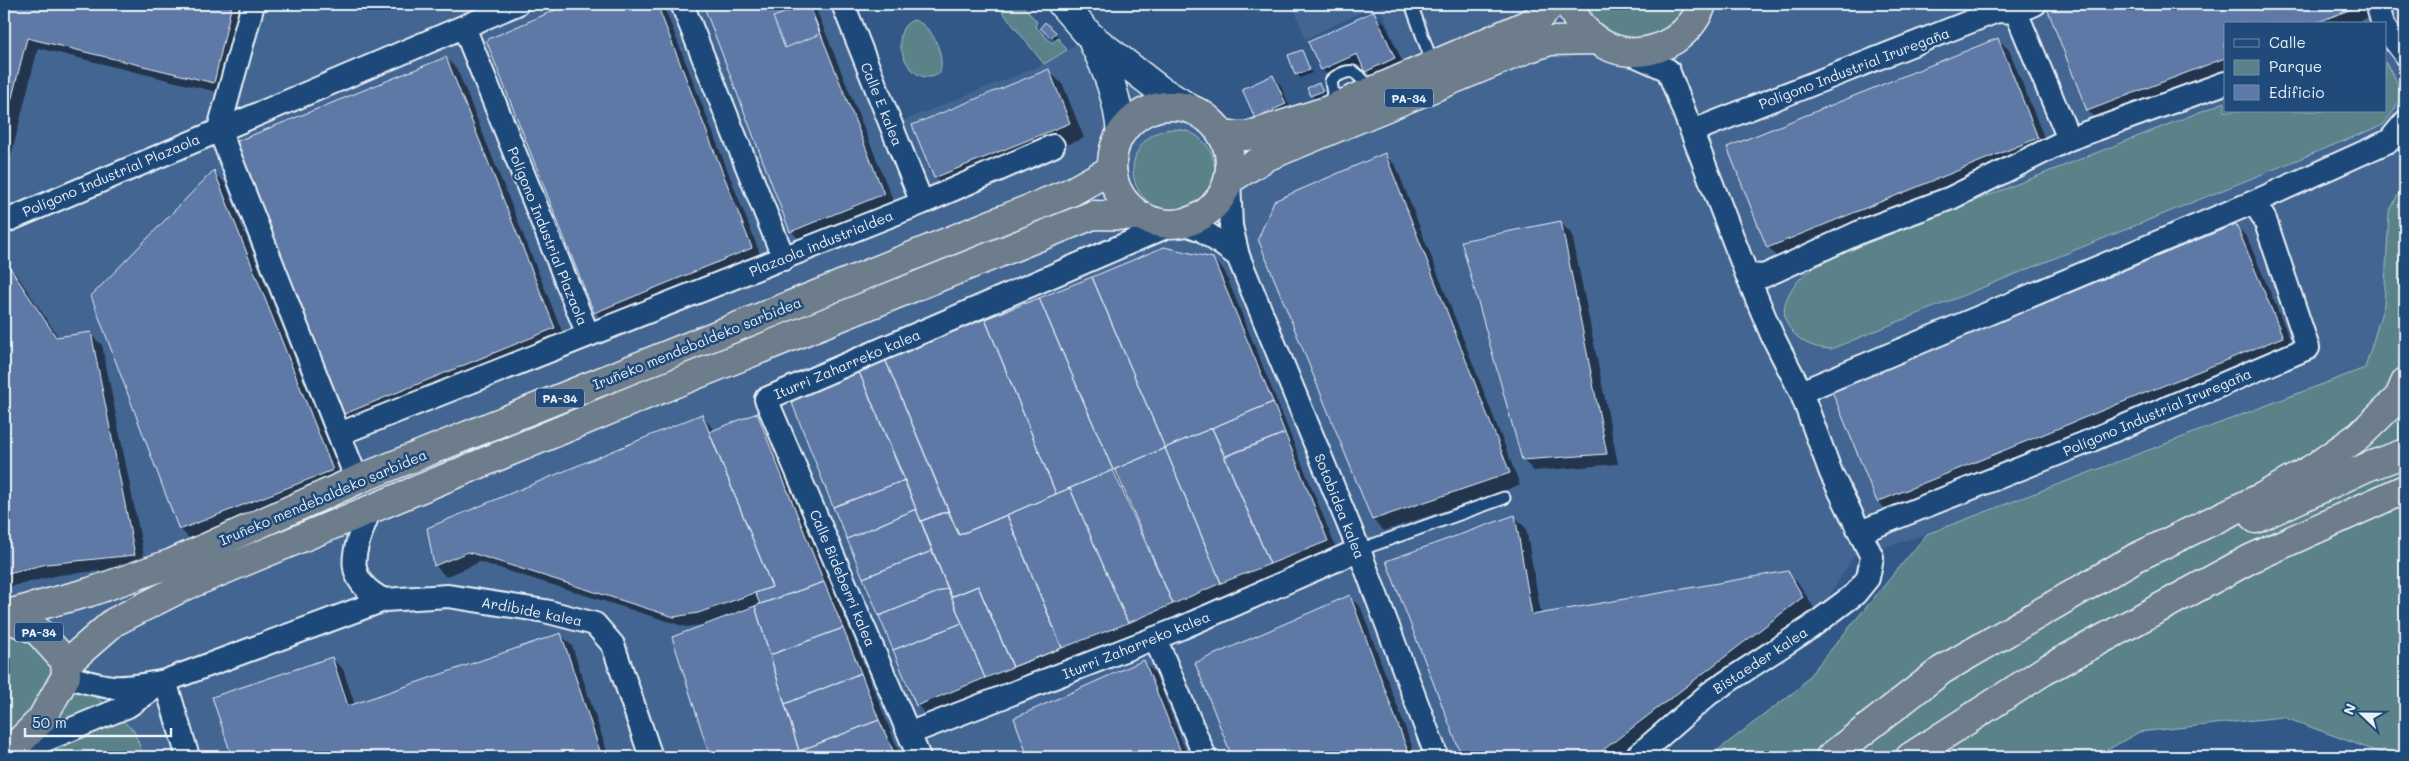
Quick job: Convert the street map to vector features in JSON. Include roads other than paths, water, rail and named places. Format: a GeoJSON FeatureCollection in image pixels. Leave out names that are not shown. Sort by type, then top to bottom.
{"type":"FeatureCollection","features":[{"type":"Feature","properties":{"kind":"highway","name":"PA-34"},"geometry":{"type":"LineString","coordinates":[[1223,136],[1247,136],[1326,111],[1535,21],[1552,4]]}},
{"type":"Feature","properties":{"kind":"highway","name":"PA-34"},"geometry":{"type":"LineString","coordinates":[[1569,4],[1584,30],[1596,40],[1612,49],[1630,52],[1660,48],[1685,32],[1702,4]]}},
{"type":"Feature","properties":{"kind":"highway","name":"PA-34"},"geometry":{"type":"LineString","coordinates":[[1229,180],[1229,154],[1223,136],[1207,118],[1189,108],[1161,106],[1138,115],[1121,133],[1114,150],[1112,169],[1121,196],[1130,207],[1142,216],[1156,222],[1178,223],[1201,215],[1214,205],[1229,180],[1266,156],[1529,48],[1550,41],[1596,40]]}},
{"type":"Feature","properties":{"kind":"highway","name":"Iruñeko mendebaldeko sarbidea"},"geometry":{"type":"LineString","coordinates":[[4,616],[90,592],[172,563],[357,480],[1071,192],[1112,169]]}},
{"type":"Feature","properties":{"kind":"highway","name":"Iruñeko mendebaldeko sarbidea"},"geometry":{"type":"LineString","coordinates":[[11,746],[41,720],[66,668],[74,658],[114,622],[174,592],[641,397],[1093,215],[1142,216]]}},
{"type":"Feature","properties":{"kind":"highway"},"geometry":{"type":"LineString","coordinates":[[1831,757],[1942,670],[2135,558],[2264,496],[2315,467],[2359,436],[2399,396],[2405,383]]}},
{"type":"Feature","properties":{"kind":"highway"},"geometry":{"type":"LineString","coordinates":[[1831,757],[1999,657],[2179,554],[2367,467],[2405,453]]}},
{"type":"Feature","properties":{"kind":"highway"},"geometry":{"type":"LineString","coordinates":[[1910,757],[2064,660],[2250,559],[2405,489]]}},
{"type":"Feature","properties":{"kind":"highway","name":"Iruñeko mendebaldeko sarbidea"},"geometry":{"type":"LineString","coordinates":[[4,616],[37,630],[66,668]]}},
{"type":"Feature","properties":{"kind":"street"},"geometry":{"type":"LineString","coordinates":[[254,4],[219,129],[357,480]]}},
{"type":"Feature","properties":{"kind":"street","name":"Polígono Industrial Plazaola"},"geometry":{"type":"LineString","coordinates":[[477,4],[510,7]]}},
{"type":"Feature","properties":{"kind":"street"},"geometry":{"type":"LineString","coordinates":[[682,4],[784,259]]}},
{"type":"Feature","properties":{"kind":"street","name":"Calle E kalea"},"geometry":{"type":"LineString","coordinates":[[843,4],[922,203]]}},
{"type":"Feature","properties":{"kind":"street"},"geometry":{"type":"LineString","coordinates":[[1062,4],[1090,36],[1160,90],[1189,108]]}},
{"type":"Feature","properties":{"kind":"street"},"geometry":{"type":"LineString","coordinates":[[2377,4],[2382,22]]}},
{"type":"Feature","properties":{"kind":"street","name":"Polígono Industrial Plazaola"},"geometry":{"type":"LineString","coordinates":[[4,222],[219,129],[510,7]]}},
{"type":"Feature","properties":{"kind":"street","name":"Polígono Industrial Iruregaña"},"geometry":{"type":"LineString","coordinates":[[1693,131],[1997,12],[2025,8],[2069,138]]}},
{"type":"Feature","properties":{"kind":"street","name":"Polígono Industrial Plazaola"},"geometry":{"type":"LineString","coordinates":[[339,434],[588,335],[464,27]]}},
{"type":"Feature","properties":{"kind":"street"},"geometry":{"type":"LineString","coordinates":[[2386,29],[2405,54]]}},
{"type":"Feature","properties":{"kind":"street"},"geometry":{"type":"LineString","coordinates":[[1090,36],[1110,76],[1118,104],[1121,133]]}},
{"type":"Feature","properties":{"kind":"street"},"geometry":{"type":"LineString","coordinates":[[1630,52],[1668,70],[1693,131],[1746,275],[1772,335],[1802,392],[1831,473],[1860,532]]}},
{"type":"Feature","properties":{"kind":"street"},"geometry":{"type":"LineString","coordinates":[[1746,275],[1764,276],[1862,231],[1951,198],[2069,138],[2224,83]]}},
{"type":"Feature","properties":{"kind":"street"},"geometry":{"type":"LineString","coordinates":[[1802,392],[2254,202],[2389,141],[2405,122]]}},
{"type":"Feature","properties":{"kind":"street","name":"Plazaola industrialdea"},"geometry":{"type":"LineString","coordinates":[[588,335],[922,203],[1053,146]]}},
{"type":"Feature","properties":{"kind":"street","name":"Sotobidea kalea"},"geometry":{"type":"LineString","coordinates":[[1229,180],[1231,226],[1238,256],[1359,550],[1437,757]]}},
{"type":"Feature","properties":{"kind":"street","name":"Polígono Industrial Iruregaña"},"geometry":{"type":"LineString","coordinates":[[1860,532],[2080,445],[2308,348],[2264,220],[2254,202]]}},
{"type":"Feature","properties":{"kind":"street"},"geometry":{"type":"LineString","coordinates":[[1178,223],[1202,230],[1238,256]]}},
{"type":"Feature","properties":{"kind":"street","name":"Iturri Zaharreko kalea"},"geometry":{"type":"LineString","coordinates":[[766,399],[1178,223]]}},
{"type":"Feature","properties":{"kind":"street","name":"Calle Bideberri kalea"},"geometry":{"type":"LineString","coordinates":[[766,399],[919,757]]}},
{"type":"Feature","properties":{"kind":"street"},"geometry":{"type":"LineString","coordinates":[[370,509],[354,551],[354,570],[369,593],[384,600]]}},
{"type":"Feature","properties":{"kind":"street","name":"Bistaeder kalea"},"geometry":{"type":"LineString","coordinates":[[1636,757],[1710,693],[1811,627],[1854,594],[1868,578],[1872,557],[1860,532]]}},
{"type":"Feature","properties":{"kind":"street","name":"Iturri Zaharreko kalea"},"geometry":{"type":"LineString","coordinates":[[910,734],[1155,638],[1359,550]]}},
{"type":"Feature","properties":{"kind":"street","name":"Ardibide kalea"},"geometry":{"type":"LineString","coordinates":[[165,682],[384,600],[448,596],[545,611],[595,624],[613,646],[651,757]]}},
{"type":"Feature","properties":{"kind":"street"},"geometry":{"type":"LineString","coordinates":[[1155,638],[1205,757]]}},
{"type":"Feature","properties":{"kind":"street"},"geometry":{"type":"LineString","coordinates":[[66,668],[108,688],[129,688],[165,682]]}},
{"type":"Feature","properties":{"kind":"street"},"geometry":{"type":"LineString","coordinates":[[11,746],[38,743],[128,706],[165,682]]}},
{"type":"Feature","properties":{"kind":"street"},"geometry":{"type":"LineString","coordinates":[[165,682],[188,757]]}},
{"type":"Feature","properties":{"kind":"lane"},"geometry":{"type":"LineString","coordinates":[[1411,4],[1433,65]]}},
{"type":"Feature","properties":{"kind":"lane"},"geometry":{"type":"LineString","coordinates":[[1359,550],[1504,498]]}}]}
